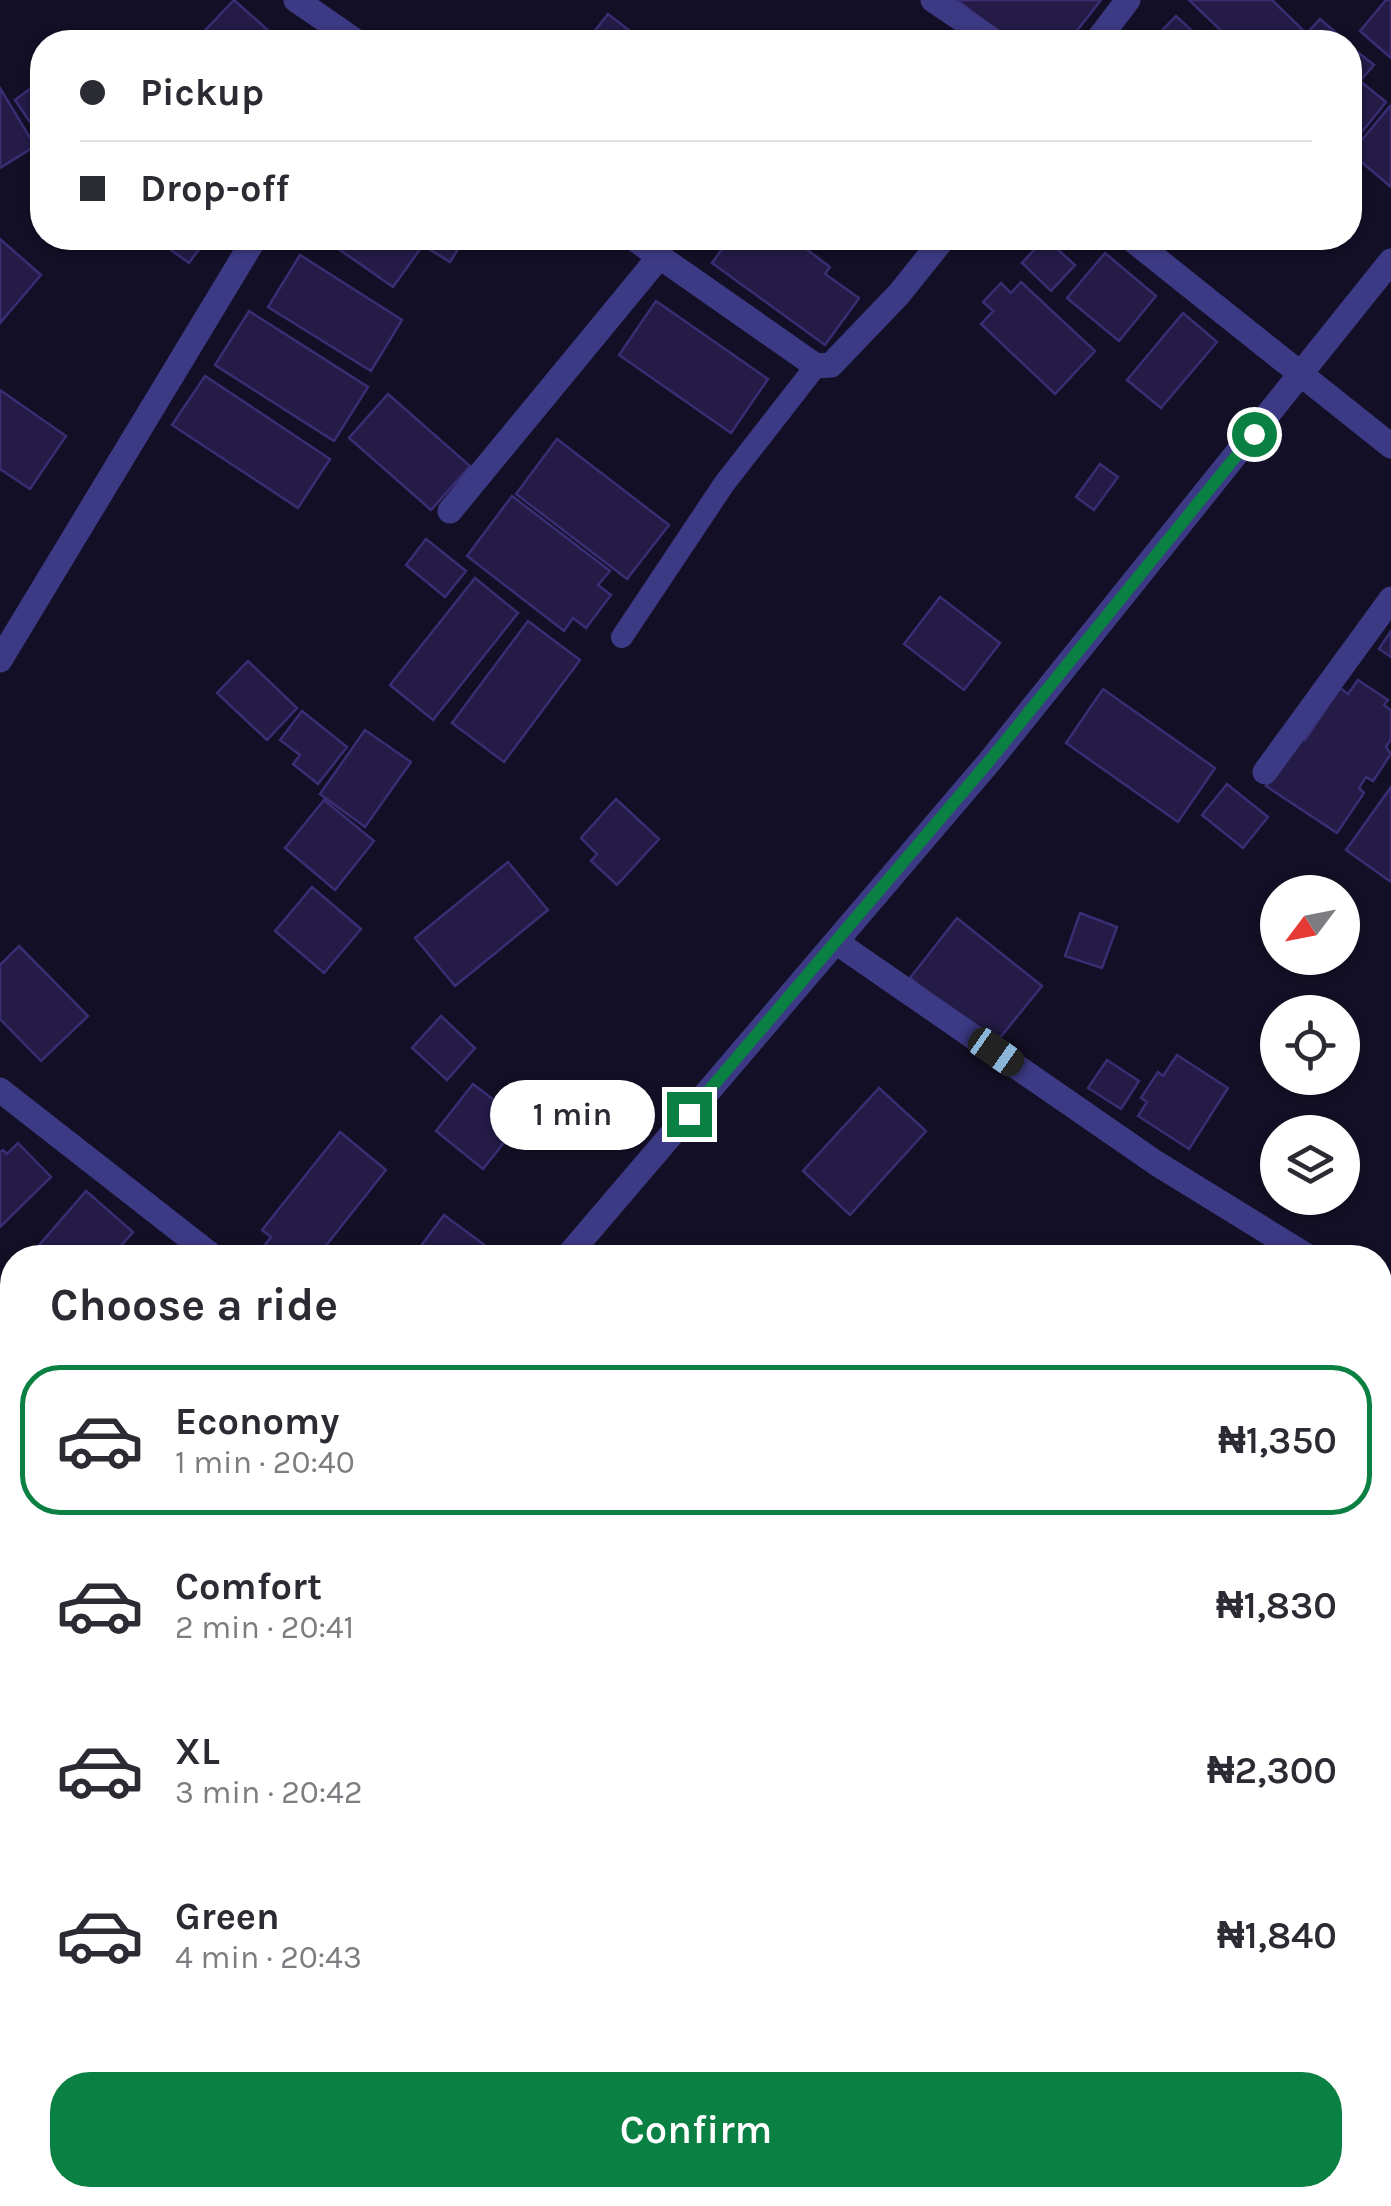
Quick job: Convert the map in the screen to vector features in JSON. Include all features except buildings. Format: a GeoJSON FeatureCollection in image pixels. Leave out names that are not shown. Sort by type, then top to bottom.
{"type":"FeatureCollection","features":[{"type":"Feature","properties":{"kind":"street"},"geometry":{"type":"LineString","coordinates":[[296,0],[340,30]]}},
{"type":"Feature","properties":{"kind":"street"},"geometry":{"type":"LineString","coordinates":[[933,0],[977,30]]}},
{"type":"Feature","properties":{"kind":"street"},"geometry":{"type":"LineString","coordinates":[[1105,30],[1128,0]]}},
{"type":"Feature","properties":{"kind":"street"},"geometry":{"type":"LineString","coordinates":[[0,660],[248,250]]}},
{"type":"Feature","properties":{"kind":"street"},"geometry":{"type":"LineString","coordinates":[[651,250],[816,366],[831,365],[899,294],[934,250]]}},
{"type":"Feature","properties":{"kind":"street"},"geometry":{"type":"LineString","coordinates":[[1145,250],[1391,446]]}},
{"type":"Feature","properties":{"kind":"street"},"geometry":{"type":"LineString","coordinates":[[450,512],[660,256]]}},
{"type":"Feature","properties":{"kind":"street"},"geometry":{"type":"LineString","coordinates":[[577,1245],[990,760],[1391,261]]}},
{"type":"Feature","properties":{"kind":"street"},"geometry":{"type":"LineString","coordinates":[[1265,772],[1391,598]]}},
{"type":"Feature","properties":{"kind":"street"},"geometry":{"type":"LineString","coordinates":[[836,942],[1156,1162],[1289,1245]]}},
{"type":"Feature","properties":{"kind":"street"},"geometry":{"type":"LineString","coordinates":[[0,1090],[199,1245]]}},
{"type":"Feature","properties":{"kind":"lane"},"geometry":{"type":"LineString","coordinates":[[622,637],[724,484],[816,366]]}},
{"type":"Feature","properties":{"kind":"route"},"geometry":{"type":"LineString","coordinates":[[689,1114],[990,760],[1254,434]]}}]}
